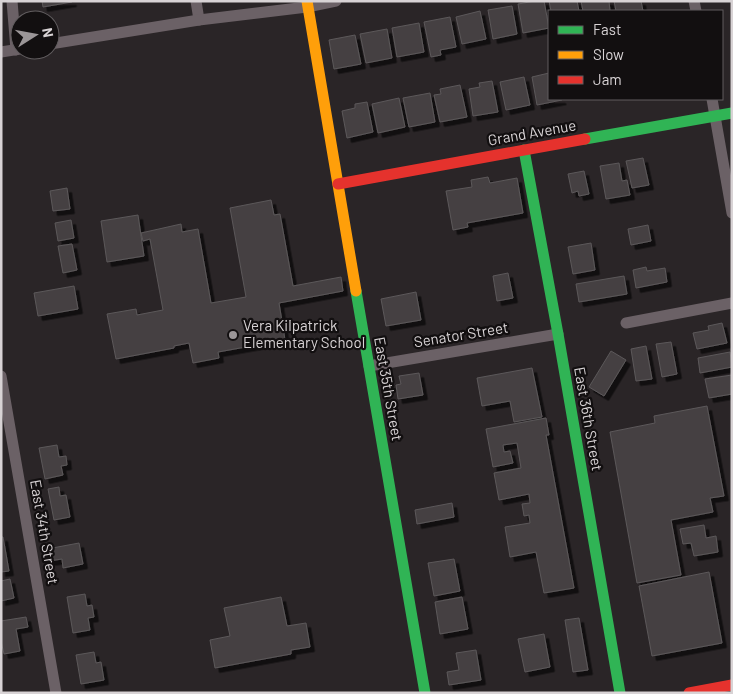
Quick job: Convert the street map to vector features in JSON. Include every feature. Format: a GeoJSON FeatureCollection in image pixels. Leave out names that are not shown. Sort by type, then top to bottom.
{"type":"FeatureCollection","features":[{"type":"Feature","properties":{"kind":"street"},"geometry":{"type":"LineString","coordinates":[[196,1],[199,20]]}},
{"type":"Feature","properties":{"kind":"street"},"geometry":{"type":"LineString","coordinates":[[60,42],[199,20],[336,1]]}},
{"type":"Feature","properties":{"kind":"street","name":"East 35th Street"},"geometry":{"type":"LineString","coordinates":[[307,4],[425,693]]}},
{"type":"Feature","properties":{"kind":"street"},"geometry":{"type":"LineString","coordinates":[[712,100],[732,213]]}},
{"type":"Feature","properties":{"kind":"street","name":"Grand Avenue"},"geometry":{"type":"LineString","coordinates":[[338,184],[732,113]]}},
{"type":"Feature","properties":{"kind":"street","name":"East 36th Street"},"geometry":{"type":"LineString","coordinates":[[524,150],[620,693]]}},
{"type":"Feature","properties":{"kind":"street"},"geometry":{"type":"LineString","coordinates":[[626,323],[732,303]]}},
{"type":"Feature","properties":{"kind":"street","name":"Senator Street"},"geometry":{"type":"LineString","coordinates":[[369,366],[558,334]]}},
{"type":"Feature","properties":{"kind":"street","name":"East 34th Street"},"geometry":{"type":"LineString","coordinates":[[1,376],[6,433],[56,693]]}},
{"type":"Feature","properties":{"kind":"street"},"geometry":{"type":"LineString","coordinates":[[689,693],[732,685]]}},
{"type":"Feature","properties":{"kind":"building"},"geometry":{"type":"Polygon","coordinates":[[[42,1],[72,1],[72,2],[43,7],[42,1]]]}},
{"type":"Feature","properties":{"kind":"building"},"geometry":{"type":"Polygon","coordinates":[[[544,1],[548,28],[523,33],[518,4],[544,1]]]}},
{"type":"Feature","properties":{"kind":"building"},"geometry":{"type":"Polygon","coordinates":[[[549,1],[577,1],[579,10],[551,10],[549,1]]]}},
{"type":"Feature","properties":{"kind":"building"},"geometry":{"type":"Polygon","coordinates":[[[581,1],[609,1],[610,10],[583,10],[581,1]]]}},
{"type":"Feature","properties":{"kind":"building"},"geometry":{"type":"Polygon","coordinates":[[[614,1],[641,1],[643,10],[616,10],[614,1]]]}},
{"type":"Feature","properties":{"kind":"building"},"geometry":{"type":"Polygon","coordinates":[[[512,6],[517,34],[493,39],[488,10],[512,6]]]}},
{"type":"Feature","properties":{"kind":"building"},"geometry":{"type":"Polygon","coordinates":[[[480,11],[486,39],[462,44],[456,17],[480,11]]]}},
{"type":"Feature","properties":{"kind":"building"},"geometry":{"type":"Polygon","coordinates":[[[450,17],[456,47],[440,50],[441,55],[431,57],[424,22],[450,17]]]}},
{"type":"Feature","properties":{"kind":"building"},"geometry":{"type":"Polygon","coordinates":[[[419,23],[424,52],[397,57],[392,28],[419,23]]]}},
{"type":"Feature","properties":{"kind":"building"},"geometry":{"type":"Polygon","coordinates":[[[387,29],[392,58],[366,63],[360,34],[387,29]]]}},
{"type":"Feature","properties":{"kind":"building"},"geometry":{"type":"Polygon","coordinates":[[[355,35],[361,64],[334,69],[329,40],[355,35]]]}},
{"type":"Feature","properties":{"kind":"building"},"geometry":{"type":"Polygon","coordinates":[[[548,73],[548,100],[562,100],[537,105],[532,77],[548,73]]]}},
{"type":"Feature","properties":{"kind":"building"},"geometry":{"type":"Polygon","coordinates":[[[524,77],[530,105],[506,110],[500,82],[524,77]]]}},
{"type":"Feature","properties":{"kind":"building"},"geometry":{"type":"Polygon","coordinates":[[[492,81],[498,112],[473,116],[469,89],[480,87],[479,83],[492,81]]]}},
{"type":"Feature","properties":{"kind":"building"},"geometry":{"type":"Polygon","coordinates":[[[460,85],[467,117],[440,122],[434,95],[441,94],[440,89],[460,85]]]}},
{"type":"Feature","properties":{"kind":"building"},"geometry":{"type":"Polygon","coordinates":[[[430,93],[435,122],[409,127],[403,98],[430,93]]]}},
{"type":"Feature","properties":{"kind":"building"},"geometry":{"type":"Polygon","coordinates":[[[399,98],[405,127],[378,133],[372,104],[399,98]]]}},
{"type":"Feature","properties":{"kind":"building"},"geometry":{"type":"Polygon","coordinates":[[[367,102],[373,132],[347,138],[342,111],[355,108],[355,104],[367,102]]]}},
{"type":"Feature","properties":{"kind":"building"},"geometry":{"type":"Polygon","coordinates":[[[643,158],[649,185],[632,188],[626,161],[643,158]]]}},
{"type":"Feature","properties":{"kind":"building"},"geometry":{"type":"Polygon","coordinates":[[[619,163],[622,181],[627,180],[630,195],[606,199],[600,166],[619,163]]]}},
{"type":"Feature","properties":{"kind":"building"},"geometry":{"type":"Polygon","coordinates":[[[584,171],[589,194],[579,196],[578,191],[572,193],[568,174],[584,171]]]}},
{"type":"Feature","properties":{"kind":"building"},"geometry":{"type":"Polygon","coordinates":[[[488,177],[490,183],[517,178],[523,213],[467,223],[468,227],[453,230],[446,191],[472,187],[471,180],[488,177]]]}},
{"type":"Feature","properties":{"kind":"building"},"geometry":{"type":"Polygon","coordinates":[[[67,188],[70,209],[53,211],[50,191],[67,188]]]}},
{"type":"Feature","properties":{"kind":"building"},"geometry":{"type":"Polygon","coordinates":[[[271,200],[274,215],[280,214],[293,286],[341,277],[343,291],[279,303],[285,340],[218,352],[219,358],[193,363],[189,343],[174,346],[174,348],[116,359],[107,314],[136,309],[137,315],[163,310],[150,239],[143,241],[141,233],[181,224],[182,232],[198,229],[211,303],[246,297],[230,208],[271,200]]]}},
{"type":"Feature","properties":{"kind":"building"},"geometry":{"type":"Polygon","coordinates":[[[138,215],[144,256],[107,262],[101,221],[138,215]]]}},
{"type":"Feature","properties":{"kind":"building"},"geometry":{"type":"Polygon","coordinates":[[[71,220],[74,238],[58,241],[55,223],[71,220]]]}},
{"type":"Feature","properties":{"kind":"building"},"geometry":{"type":"Polygon","coordinates":[[[648,225],[651,241],[631,245],[628,229],[648,225]]]}},
{"type":"Feature","properties":{"kind":"building"},"geometry":{"type":"Polygon","coordinates":[[[591,243],[595,270],[573,274],[568,247],[591,243]]]}},
{"type":"Feature","properties":{"kind":"building"},"geometry":{"type":"Polygon","coordinates":[[[72,244],[77,270],[63,273],[58,246],[72,244]]]}},
{"type":"Feature","properties":{"kind":"building"},"geometry":{"type":"Polygon","coordinates":[[[646,267],[647,271],[665,268],[667,282],[636,288],[633,270],[646,267]]]}},
{"type":"Feature","properties":{"kind":"building"},"geometry":{"type":"Polygon","coordinates":[[[508,273],[513,298],[497,301],[493,276],[508,273]]]}},
{"type":"Feature","properties":{"kind":"building"},"geometry":{"type":"Polygon","coordinates":[[[624,276],[627,294],[579,302],[576,284],[624,276]]]}},
{"type":"Feature","properties":{"kind":"building"},"geometry":{"type":"Polygon","coordinates":[[[74,286],[78,309],[38,316],[34,293],[74,286]]]}},
{"type":"Feature","properties":{"kind":"building"},"geometry":{"type":"Polygon","coordinates":[[[416,292],[421,320],[386,326],[381,299],[416,292]]]}},
{"type":"Feature","properties":{"kind":"building"},"geometry":{"type":"Polygon","coordinates":[[[722,323],[727,343],[697,349],[693,333],[709,330],[708,326],[722,323]]]}},
{"type":"Feature","properties":{"kind":"building"},"geometry":{"type":"Polygon","coordinates":[[[671,342],[677,374],[662,377],[656,344],[671,342]]]}},
{"type":"Feature","properties":{"kind":"building"},"geometry":{"type":"Polygon","coordinates":[[[646,346],[652,379],[636,381],[631,349],[646,346]]]}},
{"type":"Feature","properties":{"kind":"building"},"geometry":{"type":"Polygon","coordinates":[[[611,351],[626,360],[604,396],[589,387],[611,351]]]}},
{"type":"Feature","properties":{"kind":"building"},"geometry":{"type":"Polygon","coordinates":[[[730,352],[732,367],[700,373],[698,358],[730,352]]]}},
{"type":"Feature","properties":{"kind":"building"},"geometry":{"type":"Polygon","coordinates":[[[532,368],[542,417],[514,422],[510,401],[482,406],[477,378],[532,368]]]}},
{"type":"Feature","properties":{"kind":"building"},"geometry":{"type":"Polygon","coordinates":[[[419,373],[423,395],[398,399],[396,385],[401,384],[399,376],[419,373]]]}},
{"type":"Feature","properties":{"kind":"building"},"geometry":{"type":"Polygon","coordinates":[[[732,375],[732,394],[709,398],[705,379],[732,375]]]}},
{"type":"Feature","properties":{"kind":"building"},"geometry":{"type":"Polygon","coordinates":[[[707,406],[724,496],[710,498],[713,512],[671,520],[681,575],[637,583],[610,432],[655,423],[654,416],[707,406]]]}},
{"type":"Feature","properties":{"kind":"building"},"geometry":{"type":"Polygon","coordinates":[[[546,418],[549,435],[546,435],[574,588],[544,593],[536,552],[510,557],[505,527],[530,523],[529,515],[524,516],[522,504],[530,503],[529,494],[499,500],[494,473],[521,468],[517,443],[503,445],[504,452],[510,451],[513,463],[493,467],[486,429],[546,418]]]}},
{"type":"Feature","properties":{"kind":"building"},"geometry":{"type":"Polygon","coordinates":[[[57,445],[59,457],[66,456],[67,465],[61,466],[63,475],[45,479],[39,448],[57,445]]]}},
{"type":"Feature","properties":{"kind":"building"},"geometry":{"type":"Polygon","coordinates":[[[59,487],[60,496],[66,495],[70,517],[54,520],[48,489],[59,487]]]}},
{"type":"Feature","properties":{"kind":"building"},"geometry":{"type":"Polygon","coordinates":[[[452,503],[454,517],[417,524],[415,510],[452,503]]]}},
{"type":"Feature","properties":{"kind":"building"},"geometry":{"type":"Polygon","coordinates":[[[704,525],[706,538],[716,536],[718,552],[694,556],[691,543],[683,544],[680,529],[704,525]]]}},
{"type":"Feature","properties":{"kind":"building"},"geometry":{"type":"Polygon","coordinates":[[[1,537],[3,537],[9,571],[1,572],[1,537]]]}},
{"type":"Feature","properties":{"kind":"building"},"geometry":{"type":"Polygon","coordinates":[[[79,543],[83,564],[63,568],[62,559],[49,561],[47,549],[79,543]]]}},
{"type":"Feature","properties":{"kind":"building"},"geometry":{"type":"Polygon","coordinates":[[[454,559],[460,591],[434,596],[428,563],[454,559]]]}},
{"type":"Feature","properties":{"kind":"building"},"geometry":{"type":"Polygon","coordinates":[[[709,572],[722,643],[652,656],[639,586],[709,572]]]}},
{"type":"Feature","properties":{"kind":"building"},"geometry":{"type":"Polygon","coordinates":[[[10,579],[14,598],[1,601],[1,581],[10,579]]]}},
{"type":"Feature","properties":{"kind":"building"},"geometry":{"type":"Polygon","coordinates":[[[85,594],[87,606],[92,605],[94,617],[88,618],[90,630],[73,633],[67,597],[85,594]]]}},
{"type":"Feature","properties":{"kind":"building"},"geometry":{"type":"Polygon","coordinates":[[[281,597],[287,626],[306,623],[310,647],[291,650],[291,654],[215,668],[210,640],[230,636],[224,608],[281,597]]]}},
{"type":"Feature","properties":{"kind":"building"},"geometry":{"type":"Polygon","coordinates":[[[462,597],[468,629],[440,634],[435,602],[462,597]]]}},
{"type":"Feature","properties":{"kind":"building"},"geometry":{"type":"Polygon","coordinates":[[[26,617],[28,627],[16,629],[20,651],[4,654],[1,641],[1,621],[26,617]]]}},
{"type":"Feature","properties":{"kind":"building"},"geometry":{"type":"Polygon","coordinates":[[[579,618],[588,670],[573,672],[565,620],[579,618]]]}},
{"type":"Feature","properties":{"kind":"building"},"geometry":{"type":"Polygon","coordinates":[[[544,634],[550,667],[525,672],[518,639],[544,634]]]}},
{"type":"Feature","properties":{"kind":"building"},"geometry":{"type":"Polygon","coordinates":[[[476,650],[481,680],[449,685],[447,672],[459,670],[456,653],[476,650]]]}},
{"type":"Feature","properties":{"kind":"building"},"geometry":{"type":"Polygon","coordinates":[[[94,652],[96,663],[101,662],[104,680],[81,684],[76,655],[94,652]]]}},
{"type":"Feature","properties":{"kind":"traffic: fast"},"geometry":{"type":"LineString","coordinates":[[585,139],[732,113]]}},
{"type":"Feature","properties":{"kind":"traffic: fast"},"geometry":{"type":"LineString","coordinates":[[524,150],[620,693]]}},
{"type":"Feature","properties":{"kind":"traffic: fast"},"geometry":{"type":"LineString","coordinates":[[356,291],[425,693]]}},
{"type":"Feature","properties":{"kind":"traffic: slow"},"geometry":{"type":"LineString","coordinates":[[307,1],[356,291]]}},
{"type":"Feature","properties":{"kind":"traffic: jam"},"geometry":{"type":"LineString","coordinates":[[338,184],[585,139]]}},
{"type":"Feature","properties":{"kind":"traffic: jam"},"geometry":{"type":"LineString","coordinates":[[689,693],[732,685]]}},
{"type":"Feature","properties":{"kind":"place","name":"Vera Kilpatrick Elementary School"},"geometry":{"type":"Point","coordinates":[233,335]}}]}
